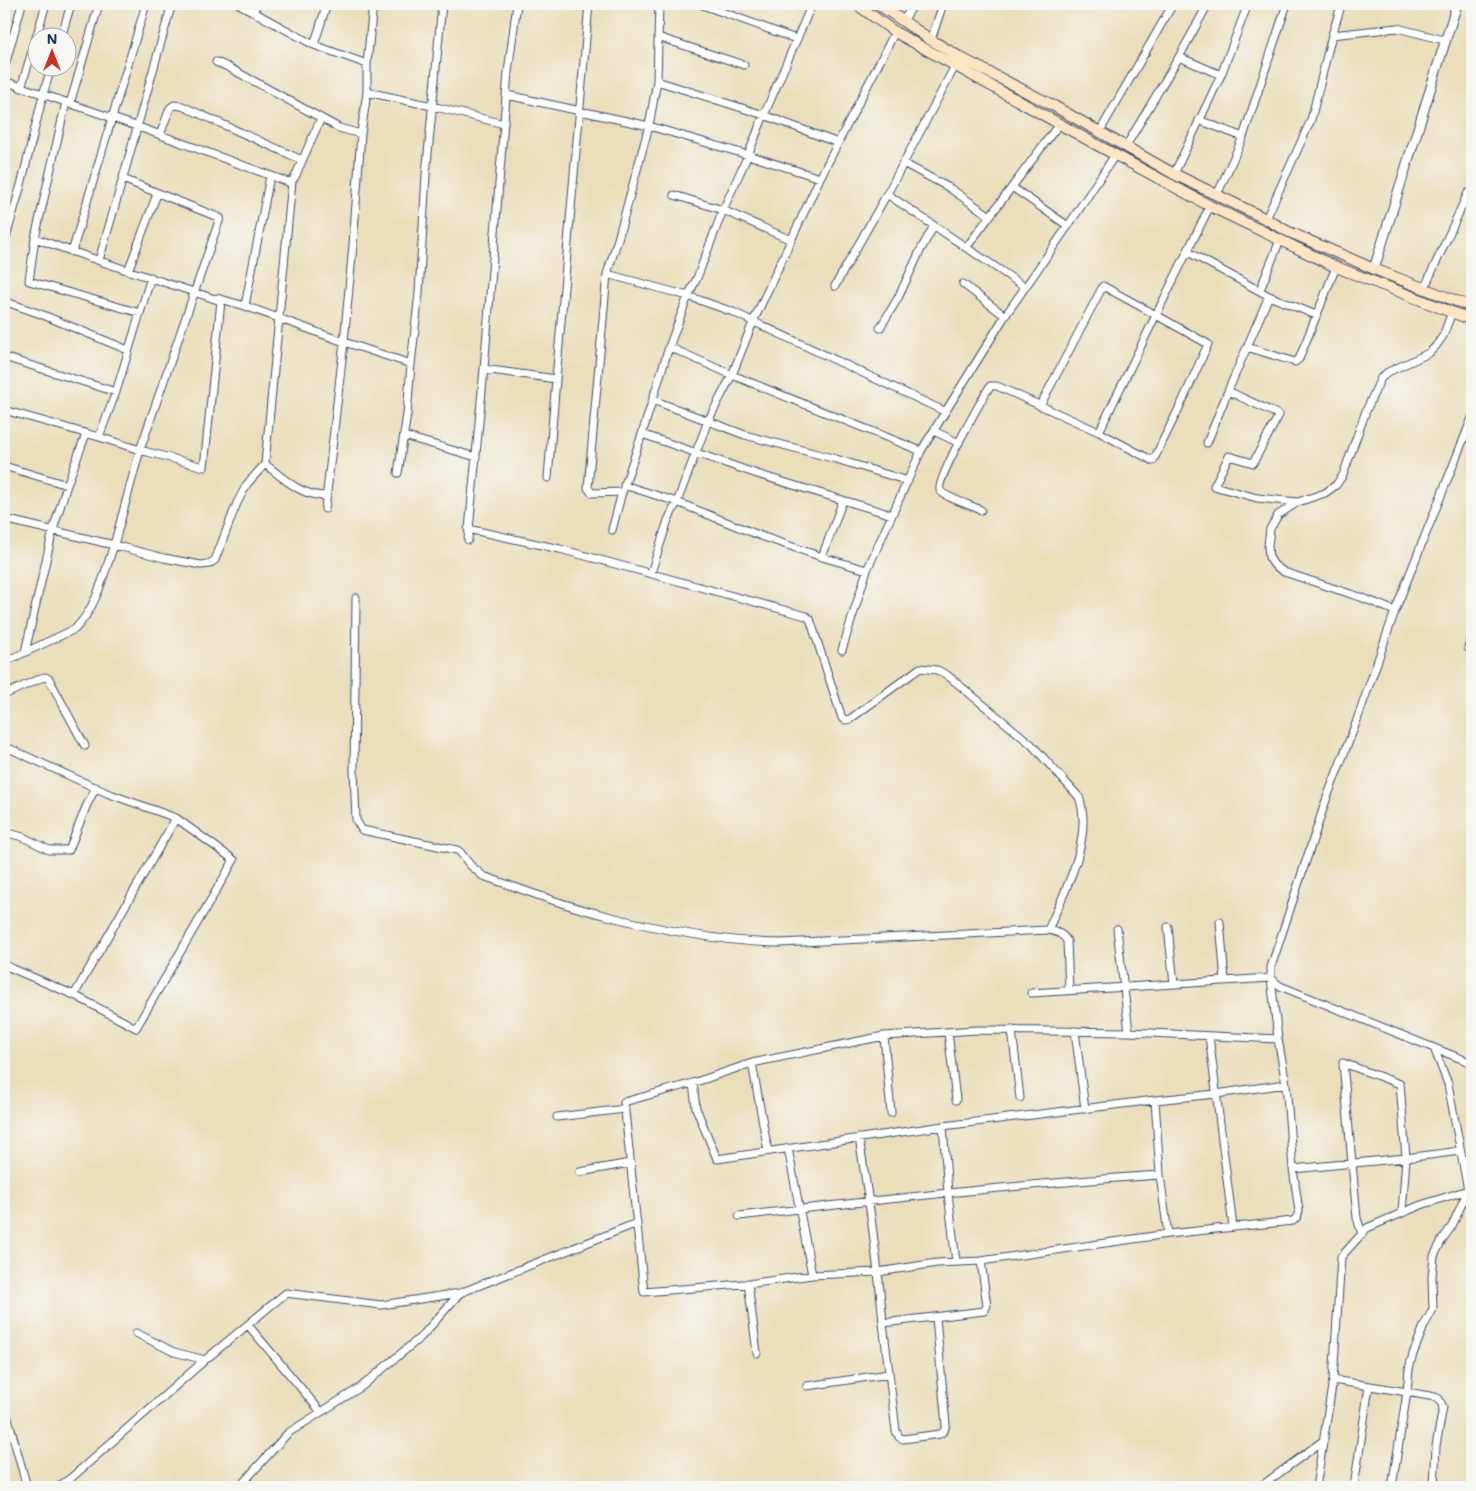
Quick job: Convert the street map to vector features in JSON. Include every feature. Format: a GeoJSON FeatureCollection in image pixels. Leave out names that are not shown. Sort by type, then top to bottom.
{"type":"FeatureCollection","features":[{"type":"Feature","properties":{"kind":"main road"},"geometry":{"type":"LineString","coordinates":[[856,4],[895,32],[1210,206],[1336,268],[1472,320]]}},
{"type":"Feature","properties":{"kind":"main road"},"geometry":{"type":"LineString","coordinates":[[878,4],[963,59],[1054,106],[1174,174],[1294,235],[1374,269],[1472,307]]}},
{"type":"Feature","properties":{"kind":"street"},"geometry":{"type":"LineString","coordinates":[[4,69],[22,4]]}},
{"type":"Feature","properties":{"kind":"street"},"geometry":{"type":"LineString","coordinates":[[22,88],[46,4]]}},
{"type":"Feature","properties":{"kind":"street"},"geometry":{"type":"LineString","coordinates":[[64,28],[71,4]]}},
{"type":"Feature","properties":{"kind":"street"},"geometry":{"type":"LineString","coordinates":[[99,4],[68,103],[35,238],[29,281],[140,312]]}},
{"type":"Feature","properties":{"kind":"street"},"geometry":{"type":"LineString","coordinates":[[72,252],[146,4]]}},
{"type":"Feature","properties":{"kind":"street"},"geometry":{"type":"LineString","coordinates":[[99,260],[172,4]]}},
{"type":"Feature","properties":{"kind":"street"},"geometry":{"type":"LineString","coordinates":[[239,4],[314,46],[367,64]]}},
{"type":"Feature","properties":{"kind":"street"},"geometry":{"type":"LineString","coordinates":[[253,12],[258,4]]}},
{"type":"Feature","properties":{"kind":"street"},"geometry":{"type":"LineString","coordinates":[[314,46],[327,4]]}},
{"type":"Feature","properties":{"kind":"street"},"geometry":{"type":"LineString","coordinates":[[325,508],[354,246],[361,134],[373,4]]}},
{"type":"Feature","properties":{"kind":"street"},"geometry":{"type":"LineString","coordinates":[[398,473],[404,436],[419,293],[426,175],[442,4]]}},
{"type":"Feature","properties":{"kind":"street"},"geometry":{"type":"LineString","coordinates":[[468,540],[504,124],[517,4]]}},
{"type":"Feature","properties":{"kind":"street"},"geometry":{"type":"LineString","coordinates":[[548,478],[589,4]]}},
{"type":"Feature","properties":{"kind":"street"},"geometry":{"type":"LineString","coordinates":[[659,4],[657,80],[649,126],[607,274],[596,380],[588,488],[592,493],[623,488],[677,502],[761,536],[867,570]]}},
{"type":"Feature","properties":{"kind":"street"},"geometry":{"type":"LineString","coordinates":[[700,4],[796,39]]}},
{"type":"Feature","properties":{"kind":"street"},"geometry":{"type":"LineString","coordinates":[[612,530],[623,488],[669,347],[688,296],[812,4]]}},
{"type":"Feature","properties":{"kind":"street"},"geometry":{"type":"LineString","coordinates":[[903,21],[914,4]]}},
{"type":"Feature","properties":{"kind":"street"},"geometry":{"type":"LineString","coordinates":[[931,40],[943,4]]}},
{"type":"Feature","properties":{"kind":"street"},"geometry":{"type":"LineString","coordinates":[[1100,132],[1173,4]]}},
{"type":"Feature","properties":{"kind":"street"},"geometry":{"type":"LineString","coordinates":[[1126,146],[1208,4]]}},
{"type":"Feature","properties":{"kind":"street"},"geometry":{"type":"LineString","coordinates":[[1174,174],[1221,75],[1248,4]]}},
{"type":"Feature","properties":{"kind":"street"},"geometry":{"type":"LineString","coordinates":[[1217,195],[1243,137],[1287,4]]}},
{"type":"Feature","properties":{"kind":"street"},"geometry":{"type":"LineString","coordinates":[[1266,220],[1311,120],[1339,4]]}},
{"type":"Feature","properties":{"kind":"street"},"geometry":{"type":"LineString","coordinates":[[1374,269],[1444,40],[1457,4]]}},
{"type":"Feature","properties":{"kind":"street"},"geometry":{"type":"LineString","coordinates":[[1332,35],[1397,28],[1444,40]]}},
{"type":"Feature","properties":{"kind":"street"},"geometry":{"type":"LineString","coordinates":[[650,573],[668,520],[677,502],[708,421],[732,374],[753,322],[820,178],[895,32]]}},
{"type":"Feature","properties":{"kind":"street"},"geometry":{"type":"LineString","coordinates":[[658,37],[744,65]]}},
{"type":"Feature","properties":{"kind":"street"},"geometry":{"type":"LineString","coordinates":[[1179,57],[1221,75]]}},
{"type":"Feature","properties":{"kind":"street"},"geometry":{"type":"LineString","coordinates":[[216,62],[339,128],[361,134]]}},
{"type":"Feature","properties":{"kind":"street"},"geometry":{"type":"LineString","coordinates":[[835,286],[887,194],[955,66]]}},
{"type":"Feature","properties":{"kind":"street"},"geometry":{"type":"LineString","coordinates":[[4,244],[48,78]]}},
{"type":"Feature","properties":{"kind":"street"},"geometry":{"type":"LineString","coordinates":[[657,80],[764,115],[838,143]]}},
{"type":"Feature","properties":{"kind":"street"},"geometry":{"type":"LineString","coordinates":[[4,81],[136,126],[270,176],[288,182],[292,181]]}},
{"type":"Feature","properties":{"kind":"street"},"geometry":{"type":"LineString","coordinates":[[366,92],[504,124]]}},
{"type":"Feature","properties":{"kind":"street"},"geometry":{"type":"LineString","coordinates":[[507,96],[649,126],[820,178]]}},
{"type":"Feature","properties":{"kind":"street"},"geometry":{"type":"LineString","coordinates":[[160,135],[170,108],[174,105],[182,106],[302,160]]}},
{"type":"Feature","properties":{"kind":"street"},"geometry":{"type":"LineString","coordinates":[[4,519],[182,562],[201,565],[209,564],[215,560],[237,503],[247,484],[265,464],[292,181],[321,118]]}},
{"type":"Feature","properties":{"kind":"street"},"geometry":{"type":"LineString","coordinates":[[1199,120],[1243,137]]}},
{"type":"Feature","properties":{"kind":"street"},"geometry":{"type":"LineString","coordinates":[[966,248],[1059,124]]}},
{"type":"Feature","properties":{"kind":"street"},"geometry":{"type":"LineString","coordinates":[[842,650],[867,570],[921,451],[1005,316],[1115,155]]}},
{"type":"Feature","properties":{"kind":"street"},"geometry":{"type":"LineString","coordinates":[[903,163],[948,187],[990,216]]}},
{"type":"Feature","properties":{"kind":"street"},"geometry":{"type":"LineString","coordinates":[[245,306],[270,176]]}},
{"type":"Feature","properties":{"kind":"street"},"geometry":{"type":"LineString","coordinates":[[4,662],[75,629],[84,621],[114,545],[140,450],[220,218],[123,180]]}},
{"type":"Feature","properties":{"kind":"street"},"geometry":{"type":"LineString","coordinates":[[1012,187],[1068,226]]}},
{"type":"Feature","properties":{"kind":"street"},"geometry":{"type":"LineString","coordinates":[[1424,289],[1468,193],[1472,194]]}},
{"type":"Feature","properties":{"kind":"street"},"geometry":{"type":"LineString","coordinates":[[128,271],[157,194]]}},
{"type":"Feature","properties":{"kind":"street"},"geometry":{"type":"LineString","coordinates":[[887,194],[1025,287]]}},
{"type":"Feature","properties":{"kind":"street"},"geometry":{"type":"LineString","coordinates":[[674,195],[723,210],[791,240]]}},
{"type":"Feature","properties":{"kind":"street"},"geometry":{"type":"LineString","coordinates":[[1099,432],[1210,206]]}},
{"type":"Feature","properties":{"kind":"street"},"geometry":{"type":"LineString","coordinates":[[880,328],[898,298],[934,226]]}},
{"type":"Feature","properties":{"kind":"street"},"geometry":{"type":"LineString","coordinates":[[4,410],[204,467],[220,301],[35,238]]}},
{"type":"Feature","properties":{"kind":"street"},"geometry":{"type":"LineString","coordinates":[[1260,290],[1280,240]]}},
{"type":"Feature","properties":{"kind":"street"},"geometry":{"type":"LineString","coordinates":[[1188,252],[1269,296],[1316,315]]}},
{"type":"Feature","properties":{"kind":"street"},"geometry":{"type":"LineString","coordinates":[[1247,347],[1294,362],[1299,359],[1336,268]]}},
{"type":"Feature","properties":{"kind":"street"},"geometry":{"type":"LineString","coordinates":[[607,274],[688,296],[733,312],[944,412]]}},
{"type":"Feature","properties":{"kind":"street"},"geometry":{"type":"LineString","coordinates":[[99,438],[116,392],[151,277]]}},
{"type":"Feature","properties":{"kind":"street"},"geometry":{"type":"LineString","coordinates":[[963,284],[1005,316]]}},
{"type":"Feature","properties":{"kind":"street"},"geometry":{"type":"LineString","coordinates":[[981,510],[946,496],[940,491],[939,486],[942,476],[990,386],[997,386],[1040,406],[1099,432],[1153,461],[1208,344],[1103,286],[1040,406]]}},
{"type":"Feature","properties":{"kind":"street"},"geometry":{"type":"LineString","coordinates":[[195,292],[245,306],[411,364]]}},
{"type":"Feature","properties":{"kind":"street"},"geometry":{"type":"LineString","coordinates":[[1207,443],[1269,296]]}},
{"type":"Feature","properties":{"kind":"street"},"geometry":{"type":"LineString","coordinates":[[4,301],[128,350]]}},
{"type":"Feature","properties":{"kind":"street"},"geometry":{"type":"LineString","coordinates":[[1395,611],[1363,598],[1284,572],[1274,565],[1270,557],[1268,546],[1270,529],[1278,515],[1298,502],[1326,493],[1336,485],[1343,475],[1366,412],[1381,378],[1388,372],[1429,353],[1443,336],[1452,312]]}},
{"type":"Feature","properties":{"kind":"street"},"geometry":{"type":"LineString","coordinates":[[669,347],[921,451]]}},
{"type":"Feature","properties":{"kind":"street"},"geometry":{"type":"LineString","coordinates":[[4,357],[116,392]]}},
{"type":"Feature","properties":{"kind":"street"},"geometry":{"type":"LineString","coordinates":[[484,369],[556,379]]}},
{"type":"Feature","properties":{"kind":"street"},"geometry":{"type":"LineString","coordinates":[[1228,391],[1279,415],[1253,464],[1229,456],[1214,486],[1257,498],[1298,502]]}},
{"type":"Feature","properties":{"kind":"street"},"geometry":{"type":"LineString","coordinates":[[652,400],[745,435],[836,459],[908,481]]}},
{"type":"Feature","properties":{"kind":"street"},"geometry":{"type":"LineString","coordinates":[[1278,1039],[1129,1032],[1012,1030],[978,1030],[884,1036],[752,1063],[693,1083],[624,1102],[644,1292],[748,1284],[812,1275],[878,1272],[937,1264],[981,1261],[1168,1234],[1293,1221],[1297,1217],[1299,1211],[1293,1169],[1286,1084],[1278,1039],[1271,967],[1323,810],[1395,611],[1472,418]]}},
{"type":"Feature","properties":{"kind":"street"},"geometry":{"type":"LineString","coordinates":[[934,431],[959,443]]}},
{"type":"Feature","properties":{"kind":"street"},"geometry":{"type":"LineString","coordinates":[[25,652],[53,530],[86,434]]}},
{"type":"Feature","properties":{"kind":"street"},"geometry":{"type":"LineString","coordinates":[[642,434],[757,474],[892,515]]}},
{"type":"Feature","properties":{"kind":"street"},"geometry":{"type":"LineString","coordinates":[[404,436],[476,457]]}},
{"type":"Feature","properties":{"kind":"street"},"geometry":{"type":"LineString","coordinates":[[265,464],[301,491],[317,496],[326,496]]}},
{"type":"Feature","properties":{"kind":"street"},"geometry":{"type":"LineString","coordinates":[[4,466],[67,485]]}},
{"type":"Feature","properties":{"kind":"street"},"geometry":{"type":"LineString","coordinates":[[822,557],[843,500]]}},
{"type":"Feature","properties":{"kind":"street"},"geometry":{"type":"LineString","coordinates":[[468,529],[560,549],[806,616],[810,619],[842,718],[846,720],[920,668],[929,668],[948,675],[1031,744],[1079,797],[1083,821],[1079,854],[1048,930]]}},
{"type":"Feature","properties":{"kind":"street"},"geometry":{"type":"LineString","coordinates":[[356,598],[354,770],[356,820],[362,830],[457,850],[483,876],[594,913],[720,940],[780,943],[1048,930],[1057,932],[1063,935],[1067,941],[1069,991]]}},
{"type":"Feature","properties":{"kind":"street"},"geometry":{"type":"LineString","coordinates":[[1468,648],[1472,636]]}},
{"type":"Feature","properties":{"kind":"street"},"geometry":{"type":"LineString","coordinates":[[4,695],[40,678],[45,677],[49,679],[85,746]]}},
{"type":"Feature","properties":{"kind":"street"},"geometry":{"type":"LineString","coordinates":[[4,746],[107,792],[176,818],[234,860],[136,1028],[74,995],[4,966]]}},
{"type":"Feature","properties":{"kind":"street"},"geometry":{"type":"LineString","coordinates":[[4,832],[23,837],[49,850],[69,850],[96,787]]}},
{"type":"Feature","properties":{"kind":"street"},"geometry":{"type":"LineString","coordinates":[[74,995],[176,818]]}},
{"type":"Feature","properties":{"kind":"street"},"geometry":{"type":"LineString","coordinates":[[1220,922],[1225,981]]}},
{"type":"Feature","properties":{"kind":"street"},"geometry":{"type":"LineString","coordinates":[[1168,928],[1174,984]]}},
{"type":"Feature","properties":{"kind":"street"},"geometry":{"type":"LineString","coordinates":[[1117,929],[1129,1032]]}},
{"type":"Feature","properties":{"kind":"street"},"geometry":{"type":"LineString","coordinates":[[1030,993],[1271,978],[1280,986],[1472,1063]]}},
{"type":"Feature","properties":{"kind":"street"},"geometry":{"type":"LineString","coordinates":[[1012,1030],[1020,1098]]}},
{"type":"Feature","properties":{"kind":"street"},"geometry":{"type":"LineString","coordinates":[[1075,1031],[1085,1108]]}},
{"type":"Feature","properties":{"kind":"street"},"geometry":{"type":"LineString","coordinates":[[948,1032],[956,1100]]}},
{"type":"Feature","properties":{"kind":"street"},"geometry":{"type":"LineString","coordinates":[[884,1036],[891,1113]]}},
{"type":"Feature","properties":{"kind":"street"},"geometry":{"type":"LineString","coordinates":[[1209,1036],[1233,1227]]}},
{"type":"Feature","properties":{"kind":"street"},"geometry":{"type":"LineString","coordinates":[[1392,1487],[1409,1369],[1424,1326],[1433,1309],[1432,1277],[1434,1256],[1436,1249],[1452,1226],[1468,1190],[1448,1084],[1434,1048]]}},
{"type":"Feature","properties":{"kind":"street"},"geometry":{"type":"LineString","coordinates":[[1362,1234],[1357,1218],[1344,1062],[1400,1084],[1406,1158],[1402,1213]]}},
{"type":"Feature","properties":{"kind":"street"},"geometry":{"type":"LineString","coordinates":[[752,1063],[768,1151]]}},
{"type":"Feature","properties":{"kind":"street"},"geometry":{"type":"LineString","coordinates":[[693,1083],[696,1108],[717,1159],[944,1126],[1286,1084]]}},
{"type":"Feature","properties":{"kind":"street"},"geometry":{"type":"LineString","coordinates":[[1156,1100],[1160,1175],[1168,1234]]}},
{"type":"Feature","properties":{"kind":"street"},"geometry":{"type":"LineString","coordinates":[[557,1118],[625,1108]]}},
{"type":"Feature","properties":{"kind":"street"},"geometry":{"type":"LineString","coordinates":[[944,1126],[948,1193],[956,1262]]}},
{"type":"Feature","properties":{"kind":"street"},"geometry":{"type":"LineString","coordinates":[[859,1138],[870,1202],[896,1431],[899,1437],[903,1439],[940,1434],[944,1431],[946,1425],[936,1318]]}},
{"type":"Feature","properties":{"kind":"street"},"geometry":{"type":"LineString","coordinates":[[788,1148],[812,1275]]}},
{"type":"Feature","properties":{"kind":"street"},"geometry":{"type":"LineString","coordinates":[[1293,1169],[1460,1151]]}},
{"type":"Feature","properties":{"kind":"street"},"geometry":{"type":"LineString","coordinates":[[580,1172],[630,1163]]}},
{"type":"Feature","properties":{"kind":"street"},"geometry":{"type":"LineString","coordinates":[[739,1216],[948,1193],[1095,1179],[1160,1175]]}},
{"type":"Feature","properties":{"kind":"street"},"geometry":{"type":"LineString","coordinates":[[1316,1487],[1334,1380],[1341,1257],[1367,1228],[1421,1205],[1468,1190]]}},
{"type":"Feature","properties":{"kind":"street"},"geometry":{"type":"LineString","coordinates":[[58,1487],[71,1478],[205,1360],[286,1293],[381,1304],[460,1293],[637,1223]]}},
{"type":"Feature","properties":{"kind":"street"},"geometry":{"type":"LineString","coordinates":[[883,1323],[984,1311],[986,1306],[981,1261]]}},
{"type":"Feature","properties":{"kind":"street"},"geometry":{"type":"LineString","coordinates":[[748,1284],[757,1353]]}},
{"type":"Feature","properties":{"kind":"street"},"geometry":{"type":"LineString","coordinates":[[241,1485],[288,1433],[361,1387],[422,1336],[460,1293]]}},
{"type":"Feature","properties":{"kind":"street"},"geometry":{"type":"LineString","coordinates":[[248,1324],[321,1412]]}},
{"type":"Feature","properties":{"kind":"street"},"geometry":{"type":"LineString","coordinates":[[136,1333],[174,1352],[205,1360]]}},
{"type":"Feature","properties":{"kind":"street"},"geometry":{"type":"LineString","coordinates":[[807,1386],[889,1374]]}},
{"type":"Feature","properties":{"kind":"street"},"geometry":{"type":"LineString","coordinates":[[1334,1380],[1439,1399],[1443,1407],[1436,1446],[1434,1487]]}},
{"type":"Feature","properties":{"kind":"street"},"geometry":{"type":"LineString","coordinates":[[1354,1487],[1369,1386]]}},
{"type":"Feature","properties":{"kind":"street"},"geometry":{"type":"LineString","coordinates":[[4,1404],[27,1487]]}},
{"type":"Feature","properties":{"kind":"street"},"geometry":{"type":"LineString","coordinates":[[1260,1487],[1324,1440]]}}]}
